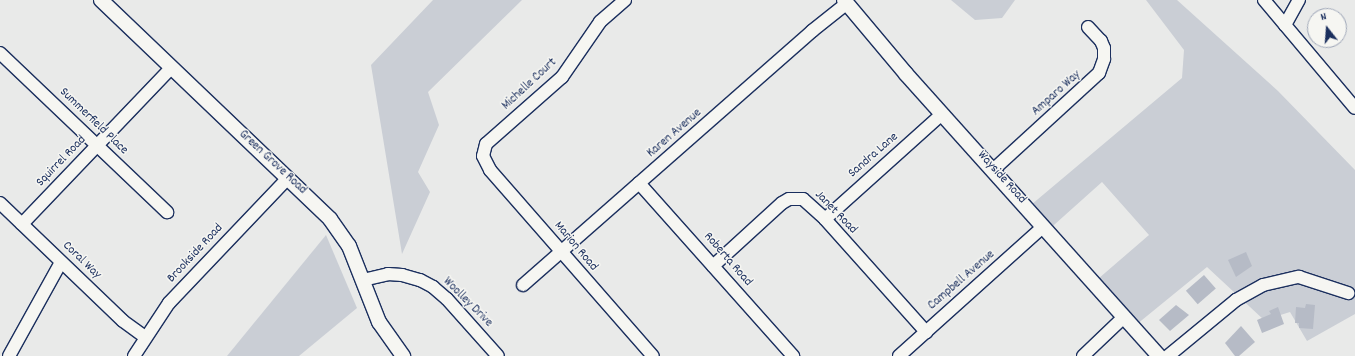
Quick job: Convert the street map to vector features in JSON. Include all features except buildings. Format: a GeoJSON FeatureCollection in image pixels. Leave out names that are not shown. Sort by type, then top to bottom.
{"type":"FeatureCollection","features":[{"type":"Feature","properties":{"kind":"street","name":"Green Grove Road"},"geometry":{"type":"LineString","coordinates":[[101,0],[288,178],[337,227],[349,246],[379,322],[402,356]]}},
{"type":"Feature","properties":{"kind":"street","name":"Michelle Court"},"geometry":{"type":"LineString","coordinates":[[483,152],[493,138],[562,77],[600,22],[625,0]]}},
{"type":"Feature","properties":{"kind":"street"},"geometry":{"type":"LineString","coordinates":[[1264,0],[1355,108]]}},
{"type":"Feature","properties":{"kind":"street"},"geometry":{"type":"LineString","coordinates":[[1285,25],[1299,0]]}},
{"type":"Feature","properties":{"kind":"street","name":"Wayside Road"},"geometry":{"type":"LineString","coordinates":[[845,2],[1043,228],[1089,276],[1159,356]]}},
{"type":"Feature","properties":{"kind":"street","name":"Karen Avenue"},"geometry":{"type":"LineString","coordinates":[[523,286],[845,2]]}},
{"type":"Feature","properties":{"kind":"street","name":"Amparo Way"},"geometry":{"type":"LineString","coordinates":[[993,170],[1099,73],[1104,59],[1104,48],[1101,41],[1088,27]]}},
{"type":"Feature","properties":{"kind":"street","name":"Summerfield Place"},"geometry":{"type":"LineString","coordinates":[[0,53],[167,212]]}},
{"type":"Feature","properties":{"kind":"street","name":"Squirrel Road"},"geometry":{"type":"LineString","coordinates":[[22,224],[172,67]]}},
{"type":"Feature","properties":{"kind":"street","name":"Sandra Lane"},"geometry":{"type":"LineString","coordinates":[[825,219],[942,114]]}},
{"type":"Feature","properties":{"kind":"street","name":"Marion Road"},"geometry":{"type":"LineString","coordinates":[[483,152],[484,162],[490,170],[653,356]]}},
{"type":"Feature","properties":{"kind":"street","name":"Brookside Road"},"geometry":{"type":"LineString","coordinates":[[134,356],[145,337],[169,303],[288,178]]}},
{"type":"Feature","properties":{"kind":"street","name":"Roberta Road"},"geometry":{"type":"LineString","coordinates":[[640,183],[793,356]]}},
{"type":"Feature","properties":{"kind":"street","name":"Janet Road"},"geometry":{"type":"LineString","coordinates":[[713,266],[789,199],[796,198],[808,202],[825,219],[926,332]]}},
{"type":"Feature","properties":{"kind":"street","name":"Coral Way"},"geometry":{"type":"LineString","coordinates":[[0,203],[123,321],[145,337]]}},
{"type":"Feature","properties":{"kind":"street","name":"Campbell Avenue"},"geometry":{"type":"LineString","coordinates":[[899,356],[1043,228]]}},
{"type":"Feature","properties":{"kind":"street"},"geometry":{"type":"LineString","coordinates":[[0,352],[7,356],[61,262]]}},
{"type":"Feature","properties":{"kind":"street","name":"Woolley Drive"},"geometry":{"type":"LineString","coordinates":[[363,280],[388,274],[402,275],[433,287],[447,299],[498,356]]}},
{"type":"Feature","properties":{"kind":"street"},"geometry":{"type":"LineString","coordinates":[[1168,356],[1236,300],[1263,285],[1299,277],[1348,293]]}},
{"type":"Feature","properties":{"kind":"street"},"geometry":{"type":"LineString","coordinates":[[1083,356],[1124,317]]}},
{"type":"Feature","properties":{"kind":"shaded area"},"geometry":{"type":"Polygon","coordinates":[[[433,0],[522,0],[428,92],[439,125],[418,172],[430,192],[402,254],[371,65],[433,0]]]}},
{"type":"Feature","properties":{"kind":"shaded area"},"geometry":{"type":"Polygon","coordinates":[[[951,0],[1015,0],[1002,18],[975,20],[951,0]]]}},
{"type":"Feature","properties":{"kind":"shaded area"},"geometry":{"type":"Polygon","coordinates":[[[1146,0],[1177,0],[1278,91],[1355,170],[1355,314],[1307,341],[1290,312],[1264,320],[1207,267],[1131,329],[1091,285],[1149,235],[1102,182],[1045,233],[1025,210],[1182,78],[1184,50],[1146,0]]]}},
{"type":"Feature","properties":{"kind":"shaded area"},"geometry":{"type":"Polygon","coordinates":[[[326,235],[357,308],[299,356],[227,356],[326,235]]]}}]}
